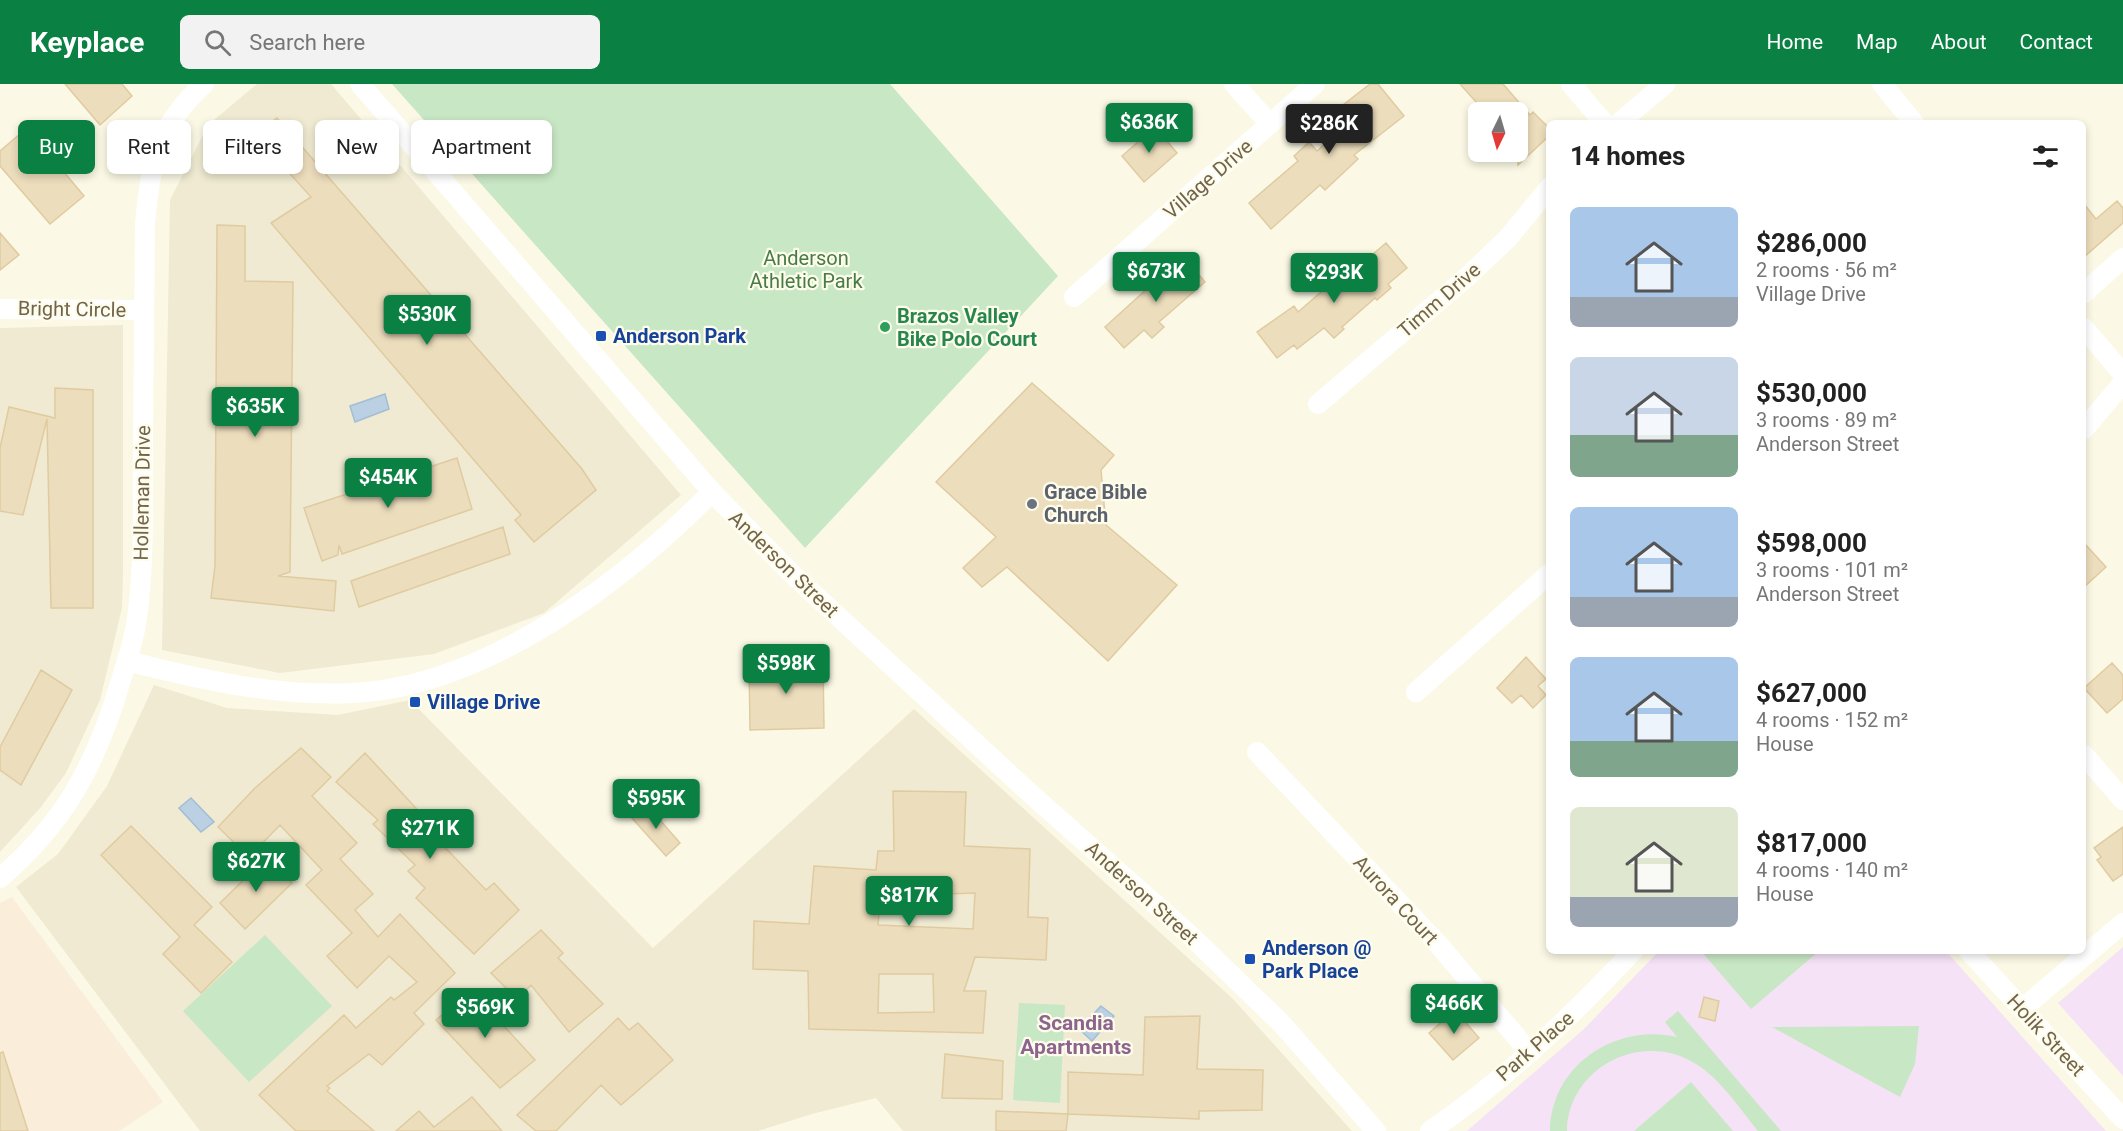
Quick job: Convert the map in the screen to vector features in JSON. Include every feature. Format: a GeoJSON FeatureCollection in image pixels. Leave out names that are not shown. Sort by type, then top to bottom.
{"type":"FeatureCollection","features":[{"type":"Feature","properties":{"kind":"street","name":"Holleman Drive"},"geometry":{"type":"LineString","coordinates":[[0,878],[39,844],[65,810],[80,784],[111,714],[127,661],[138,611],[142,535],[144,310],[149,182],[162,136],[180,106],[204,84]]}},
{"type":"Feature","properties":{"kind":"street","name":"Anderson Street"},"geometry":{"type":"LineString","coordinates":[[360,84],[712,492],[791,573],[1032,795],[1192,937],[1281,1023],[1376,1131]]}},
{"type":"Feature","properties":{"kind":"street"},"geometry":{"type":"LineString","coordinates":[[1234,84],[1270,124]]}},
{"type":"Feature","properties":{"kind":"street","name":"Village Drive"},"geometry":{"type":"LineString","coordinates":[[1074,297],[1315,84]]}},
{"type":"Feature","properties":{"kind":"street"},"geometry":{"type":"LineString","coordinates":[[1571,84],[1601,120]]}},
{"type":"Feature","properties":{"kind":"street"},"geometry":{"type":"LineString","coordinates":[[1623,120],[1665,84]]}},
{"type":"Feature","properties":{"kind":"street"},"geometry":{"type":"LineString","coordinates":[[1882,84],[1912,120]]}},
{"type":"Feature","properties":{"kind":"street","name":"Timm Drive"},"geometry":{"type":"LineString","coordinates":[[1318,404],[1467,277],[1508,238],[1546,191]]}},
{"type":"Feature","properties":{"kind":"street"},"geometry":{"type":"LineString","coordinates":[[2086,290],[2123,258]]}},
{"type":"Feature","properties":{"kind":"street","name":"Bright Circle"},"geometry":{"type":"LineString","coordinates":[[0,309],[144,310]]}},
{"type":"Feature","properties":{"kind":"street"},"geometry":{"type":"LineString","coordinates":[[2086,330],[2123,374]]}},
{"type":"Feature","properties":{"kind":"street"},"geometry":{"type":"LineString","coordinates":[[2086,427],[2123,383]]}},
{"type":"Feature","properties":{"kind":"street"},"geometry":{"type":"LineString","coordinates":[[127,661],[212,682],[279,691],[355,693],[398,687],[451,671],[510,646],[582,603],[639,559],[712,492]]}},
{"type":"Feature","properties":{"kind":"street"},"geometry":{"type":"LineString","coordinates":[[1416,692],[1546,577]]}},
{"type":"Feature","properties":{"kind":"street","name":"Aurora Court"},"geometry":{"type":"LineString","coordinates":[[1257,752],[1439,945],[1530,1053]]}},
{"type":"Feature","properties":{"kind":"street"},"geometry":{"type":"LineString","coordinates":[[2086,757],[2123,801]]}},
{"type":"Feature","properties":{"kind":"street"},"geometry":{"type":"LineString","coordinates":[[2022,1009],[2123,923]]}},
{"type":"Feature","properties":{"kind":"street","name":"Park Place"},"geometry":{"type":"LineString","coordinates":[[1430,1131],[1530,1053],[1630,954]]}},
{"type":"Feature","properties":{"kind":"street","name":"Holik Street"},"geometry":{"type":"LineString","coordinates":[[1972,954],[2123,1119]]}},
{"type":"Feature","properties":{"kind":"shaded area"},"geometry":{"type":"Polygon","coordinates":[[[257,84],[331,84],[362,120],[315,120],[315,174],[399,174],[399,164],[681,495],[544,613],[434,654],[280,673],[162,650],[170,200],[183,174],[191,174],[191,159],[203,135],[203,174],[303,174],[303,120],[214,120],[257,84]]]}},
{"type":"Feature","properties":{"kind":"shaded area"},"geometry":{"type":"Polygon","coordinates":[[[123,325],[123,573],[122,607],[114,642],[100,700],[66,773],[41,807],[0,852],[0,328],[123,325]]]}},
{"type":"Feature","properties":{"kind":"shaded area"},"geometry":{"type":"Polygon","coordinates":[[[154,685],[227,708],[338,715],[410,700],[653,948],[914,709],[1232,998],[1352,1131],[903,1131],[876,1098],[812,1114],[758,1131],[200,1131],[16,887],[58,854],[107,786],[154,685]]]}},
{"type":"Feature","properties":{"kind":"shaded area"},"geometry":{"type":"Polygon","coordinates":[[[12,897],[163,1102],[119,1131],[0,1131],[0,903],[12,897]]]}},
{"type":"Feature","properties":{"kind":"shaded area"},"geometry":{"type":"Polygon","coordinates":[[[2123,947],[2123,1076],[2058,1003],[2123,947]]]}},
{"type":"Feature","properties":{"kind":"shaded area"},"geometry":{"type":"Polygon","coordinates":[[[1656,954],[1949,954],[2106,1131],[1467,1131],[1584,1029],[1656,954]]]}},
{"type":"Feature","properties":{"kind":"green space","name":"Anderson Athletic Park"},"geometry":{"type":"Polygon","coordinates":[[[392,84],[890,84],[1058,276],[805,548],[472,174],[552,174],[552,120],[424,120],[392,84]]]}},
{"type":"Feature","properties":{"kind":"green space"},"geometry":{"type":"Polygon","coordinates":[[[265,935],[332,1006],[249,1082],[183,1011],[265,935]]]}},
{"type":"Feature","properties":{"kind":"green space"},"geometry":{"type":"Polygon","coordinates":[[[1704,954],[1815,954],[1751,1009],[1704,954]]]}},
{"type":"Feature","properties":{"kind":"green space"},"geometry":{"type":"Polygon","coordinates":[[[1019,1003],[1065,1005],[1060,1103],[1013,1100],[1019,1003]]]}},
{"type":"Feature","properties":{"kind":"green space"},"geometry":{"type":"Polygon","coordinates":[[[1678,1011],[1781,1131],[1758,1131],[1736,1103],[1701,1067],[1670,1053],[1649,1051],[1629,1054],[1610,1062],[1593,1074],[1579,1090],[1570,1109],[1567,1131],[1550,1131],[1553,1107],[1562,1086],[1591,1054],[1610,1043],[1632,1036],[1654,1034],[1677,1037],[1665,1022],[1678,1011]]]}},
{"type":"Feature","properties":{"kind":"green space"},"geometry":{"type":"Polygon","coordinates":[[[1919,1026],[1915,1064],[1900,1097],[1772,1027],[1919,1026]]]}},
{"type":"Feature","properties":{"kind":"green space"},"geometry":{"type":"Polygon","coordinates":[[[1691,1082],[1733,1131],[1634,1131],[1691,1082]]]}},
{"type":"Feature","properties":{"kind":"water"},"geometry":{"type":"Polygon","coordinates":[[[385,394],[389,409],[355,422],[350,406],[385,394]]]}},
{"type":"Feature","properties":{"kind":"water"},"geometry":{"type":"Polygon","coordinates":[[[191,798],[214,822],[201,832],[179,808],[191,798]]]}},
{"type":"Feature","properties":{"kind":"water"},"geometry":{"type":"Polygon","coordinates":[[[1101,1006],[1114,1016],[1092,1041],[1079,1029],[1101,1006]]]}},
{"type":"Feature","properties":{"kind":"building"},"geometry":{"type":"Polygon","coordinates":[[[65,84],[122,84],[132,96],[100,125],[65,84]]]}},
{"type":"Feature","properties":{"kind":"building"},"geometry":{"type":"Polygon","coordinates":[[[1370,84],[1378,84],[1404,116],[1354,155],[1358,159],[1325,190],[1320,185],[1271,229],[1249,203],[1298,161],[1294,156],[1309,142],[1317,151],[1348,123],[1338,109],[1370,84]]]}},
{"type":"Feature","properties":{"kind":"building"},"geometry":{"type":"Polygon","coordinates":[[[1460,84],[1503,84],[1519,102],[1476,102],[1460,84]]]}},
{"type":"Feature","properties":{"kind":"building"},"geometry":{"type":"Polygon","coordinates":[[[1533,112],[1546,125],[1546,139],[1528,156],[1528,113],[1530,115],[1533,112]]]}},
{"type":"Feature","properties":{"kind":"building"},"geometry":{"type":"Polygon","coordinates":[[[1155,127],[1177,153],[1144,182],[1122,156],[1155,127]]]}},
{"type":"Feature","properties":{"kind":"building"},"geometry":{"type":"Polygon","coordinates":[[[18,136],[18,174],[66,174],[84,196],[50,224],[0,166],[0,151],[18,136]]]}},
{"type":"Feature","properties":{"kind":"building"},"geometry":{"type":"Polygon","coordinates":[[[303,148],[315,162],[315,174],[326,174],[582,469],[596,490],[534,542],[515,520],[521,515],[271,223],[311,197],[290,174],[303,174],[303,148]]]}},
{"type":"Feature","properties":{"kind":"building"},"geometry":{"type":"Polygon","coordinates":[[[2117,201],[2123,208],[2123,223],[2086,255],[2086,206],[2096,219],[2117,201]]]}},
{"type":"Feature","properties":{"kind":"building"},"geometry":{"type":"Polygon","coordinates":[[[217,225],[245,226],[245,281],[293,282],[290,572],[278,576],[336,581],[334,611],[211,598],[215,566],[217,225]]]}},
{"type":"Feature","properties":{"kind":"building"},"geometry":{"type":"Polygon","coordinates":[[[0,233],[19,255],[0,270],[0,233]]]}},
{"type":"Feature","properties":{"kind":"building"},"geometry":{"type":"Polygon","coordinates":[[[1386,243],[1407,268],[1388,284],[1391,288],[1377,300],[1375,298],[1342,327],[1344,329],[1334,338],[1324,328],[1297,349],[1294,345],[1277,358],[1257,332],[1294,306],[1298,312],[1328,286],[1336,294],[1357,276],[1352,272],[1386,243]]]}},
{"type":"Feature","properties":{"kind":"building"},"geometry":{"type":"Polygon","coordinates":[[[1183,256],[1205,282],[1159,322],[1164,327],[1152,338],[1144,330],[1124,348],[1105,327],[1183,256]]]}},
{"type":"Feature","properties":{"kind":"building","name":"Grace Bible Church"},"geometry":{"type":"Polygon","coordinates":[[[1032,383],[1114,455],[1101,470],[1106,525],[1177,585],[1108,661],[1007,567],[982,587],[963,568],[996,537],[936,482],[1032,383]]]}},
{"type":"Feature","properties":{"kind":"building"},"geometry":{"type":"Polygon","coordinates":[[[55,388],[93,390],[93,608],[51,608],[47,419],[23,515],[0,511],[0,448],[9,407],[55,418],[55,388]]]}},
{"type":"Feature","properties":{"kind":"building"},"geometry":{"type":"Polygon","coordinates":[[[457,458],[472,509],[342,554],[339,545],[338,555],[322,561],[304,508],[457,458]]]}},
{"type":"Feature","properties":{"kind":"building"},"geometry":{"type":"Polygon","coordinates":[[[503,527],[510,554],[359,607],[351,581],[503,527]]]}},
{"type":"Feature","properties":{"kind":"building"},"geometry":{"type":"Polygon","coordinates":[[[2086,545],[2106,567],[2086,585],[2086,545]]]}},
{"type":"Feature","properties":{"kind":"building"},"geometry":{"type":"Polygon","coordinates":[[[1526,657],[1546,679],[1538,686],[1546,695],[1533,708],[1521,695],[1512,703],[1497,688],[1526,657]]]}},
{"type":"Feature","properties":{"kind":"building"},"geometry":{"type":"Polygon","coordinates":[[[749,661],[823,661],[824,728],[750,730],[749,661]]]}},
{"type":"Feature","properties":{"kind":"building"},"geometry":{"type":"Polygon","coordinates":[[[2112,663],[2123,675],[2123,699],[2107,713],[2086,690],[2086,686],[2112,663]]]}},
{"type":"Feature","properties":{"kind":"building"},"geometry":{"type":"Polygon","coordinates":[[[41,670],[72,690],[21,785],[0,770],[0,747],[41,670]]]}},
{"type":"Feature","properties":{"kind":"building"},"geometry":{"type":"Polygon","coordinates":[[[301,748],[331,777],[312,796],[357,843],[340,859],[373,894],[355,910],[378,937],[400,914],[455,973],[414,1013],[424,1024],[382,1065],[369,1054],[327,1086],[330,1088],[327,1091],[374,1131],[296,1131],[259,1095],[344,1015],[356,1028],[391,997],[394,1000],[417,982],[389,956],[357,988],[327,956],[352,933],[306,885],[322,870],[280,825],[249,857],[218,827],[255,788],[301,748]]]}},
{"type":"Feature","properties":{"kind":"building"},"geometry":{"type":"Polygon","coordinates":[[[365,753],[438,832],[434,836],[486,890],[494,883],[519,910],[474,954],[416,898],[425,888],[408,871],[415,865],[373,824],[378,820],[336,782],[365,753]]]}},
{"type":"Feature","properties":{"kind":"building"},"geometry":{"type":"Polygon","coordinates":[[[893,791],[966,792],[964,846],[1030,849],[1028,917],[1048,918],[1046,960],[975,957],[964,991],[986,991],[983,1033],[809,1029],[808,971],[753,969],[754,921],[809,924],[814,866],[876,870],[878,851],[894,851],[893,791]],[[881,890],[878,925],[973,929],[975,893],[944,894],[881,890]],[[879,974],[878,1013],[934,1012],[933,974],[879,974]]]}},
{"type":"Feature","properties":{"kind":"building"},"geometry":{"type":"Polygon","coordinates":[[[646,804],[680,843],[666,856],[631,817],[646,804]]]}},
{"type":"Feature","properties":{"kind":"building"},"geometry":{"type":"Polygon","coordinates":[[[131,826],[212,907],[194,925],[232,962],[201,993],[163,954],[180,937],[101,855],[131,826]]]}},
{"type":"Feature","properties":{"kind":"building"},"geometry":{"type":"Polygon","coordinates":[[[2123,827],[2123,874],[2113,881],[2097,860],[2101,857],[2094,848],[2123,827]]]}},
{"type":"Feature","properties":{"kind":"building"},"geometry":{"type":"Polygon","coordinates":[[[267,857],[292,883],[245,929],[220,903],[267,857]]]}},
{"type":"Feature","properties":{"kind":"building"},"geometry":{"type":"Polygon","coordinates":[[[541,930],[563,953],[558,958],[603,1004],[569,1032],[531,985],[517,999],[491,973],[541,930]]]}},
{"type":"Feature","properties":{"kind":"building"},"geometry":{"type":"Polygon","coordinates":[[[471,990],[535,1060],[500,1088],[436,1020],[471,990]]]}},
{"type":"Feature","properties":{"kind":"building"},"geometry":{"type":"Polygon","coordinates":[[[1704,997],[1719,1001],[1715,1021],[1699,1017],[1704,997]]]}},
{"type":"Feature","properties":{"kind":"building"},"geometry":{"type":"Polygon","coordinates":[[[1455,1010],[1479,1038],[1453,1060],[1429,1033],[1455,1010]]]}},
{"type":"Feature","properties":{"kind":"building"},"geometry":{"type":"Polygon","coordinates":[[[1200,1016],[1197,1069],[1263,1070],[1262,1110],[1199,1111],[1199,1119],[1068,1114],[1068,1072],[1143,1075],[1145,1017],[1200,1016]]]}},
{"type":"Feature","properties":{"kind":"building"},"geometry":{"type":"Polygon","coordinates":[[[618,1018],[629,1030],[638,1023],[673,1060],[621,1105],[601,1085],[556,1131],[536,1131],[517,1115],[618,1018]]]}},
{"type":"Feature","properties":{"kind":"building"},"geometry":{"type":"Polygon","coordinates":[[[3,1052],[28,1131],[0,1131],[0,1053],[3,1052]]]}},
{"type":"Feature","properties":{"kind":"building"},"geometry":{"type":"Polygon","coordinates":[[[945,1054],[1003,1061],[1002,1099],[942,1098],[945,1054]]]}},
{"type":"Feature","properties":{"kind":"building"},"geometry":{"type":"Polygon","coordinates":[[[472,1097],[502,1131],[396,1131],[419,1111],[434,1127],[472,1097]]]}},
{"type":"Feature","properties":{"kind":"building"},"geometry":{"type":"Polygon","coordinates":[[[996,1111],[1068,1114],[1066,1131],[996,1131],[996,1111]]]}},
{"type":"Feature","properties":{"kind":"place","name":"Brazos Valley Bike Polo Court"},"geometry":{"type":"Point","coordinates":[885,327]}},
{"type":"Feature","properties":{"kind":"place","name":"Anderson Park"},"geometry":{"type":"Point","coordinates":[601,336]}},
{"type":"Feature","properties":{"kind":"place","name":"Grace Bible Church"},"geometry":{"type":"Point","coordinates":[1032,504]}},
{"type":"Feature","properties":{"kind":"place","name":"Village Drive"},"geometry":{"type":"Point","coordinates":[415,702]}},
{"type":"Feature","properties":{"kind":"place","name":"Anderson @ Park Place"},"geometry":{"type":"Point","coordinates":[1250,959]}},
{"type":"Feature","properties":{"kind":"district","name":"Scandia Apartments"},"geometry":{"type":"Point","coordinates":[1076,1035]}}]}
